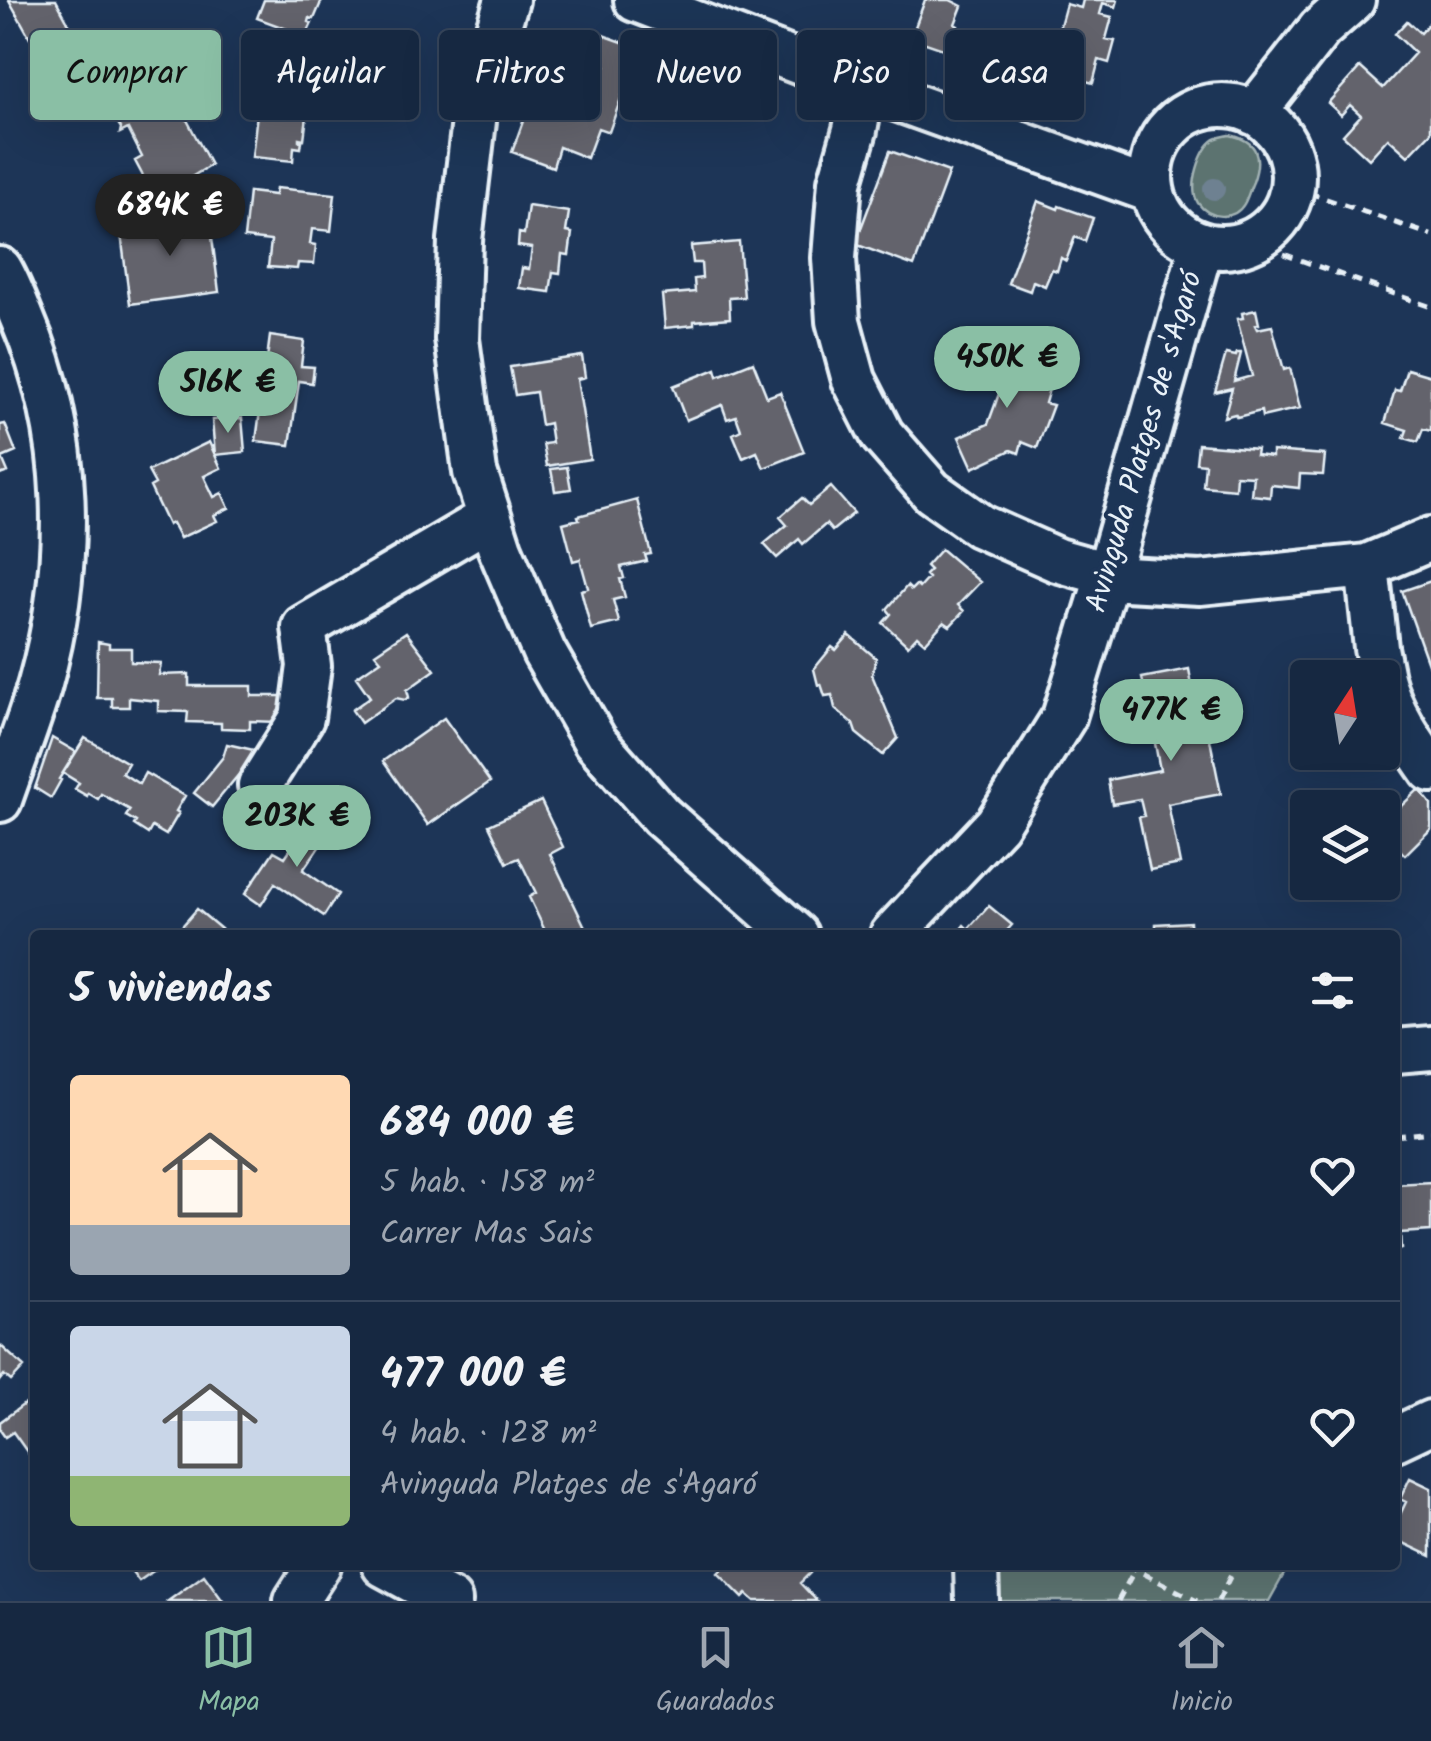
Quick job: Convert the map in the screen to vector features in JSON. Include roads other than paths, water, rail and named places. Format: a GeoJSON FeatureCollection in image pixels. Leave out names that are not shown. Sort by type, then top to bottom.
{"type":"FeatureCollection","features":[{"type":"Feature","properties":{"kind":"street"},"geometry":{"type":"LineString","coordinates":[[508,0],[476,95],[460,240],[457,339],[474,472],[500,549],[544,652],[595,741],[661,816],[790,930]]}},
{"type":"Feature","properties":{"kind":"street"},"geometry":{"type":"LineString","coordinates":[[636,0],[797,62]]}},
{"type":"Feature","properties":{"kind":"street"},"geometry":{"type":"LineString","coordinates":[[1254,113],[1320,29],[1353,0]]}},
{"type":"Feature","properties":{"kind":"street"},"geometry":{"type":"LineString","coordinates":[[1210,106],[1233,106],[1254,113],[1272,126],[1285,144],[1292,165],[1292,187],[1285,210],[1270,228],[1250,242],[1226,248],[1202,245],[1184,237],[1158,209],[1152,191],[1151,168],[1157,146],[1170,127],[1188,114],[1210,106]]}},
{"type":"Feature","properties":{"kind":"street"},"geometry":{"type":"LineString","coordinates":[[925,110],[1152,191]]}},
{"type":"Feature","properties":{"kind":"street"},"geometry":{"type":"LineString","coordinates":[[857,120],[840,182],[834,258],[838,320],[854,380],[874,422],[932,492],[980,526],[1057,560],[1125,578],[1200,582],[1367,566],[1431,538]]}},
{"type":"Feature","properties":{"kind":"street","name":"Avinguda Platges de s'Agaró"},"geometry":{"type":"LineString","coordinates":[[897,930],[997,824],[1064,717],[1202,245]]}},
{"type":"Feature","properties":{"kind":"street"},"geometry":{"type":"LineString","coordinates":[[0,269],[40,358],[60,448],[65,520],[56,606],[40,684],[15,703],[0,800]]}},
{"type":"Feature","properties":{"kind":"street"},"geometry":{"type":"LineString","coordinates":[[260,785],[302,718],[309,666],[304,627],[489,518]]}},
{"type":"Feature","properties":{"kind":"street"},"geometry":{"type":"LineString","coordinates":[[1367,566],[1378,660]]}},
{"type":"Feature","properties":{"kind":"street"},"geometry":{"type":"LineString","coordinates":[[1400,719],[1431,770]]}},
{"type":"Feature","properties":{"kind":"street"},"geometry":{"type":"LineString","coordinates":[[1400,1051],[1431,1048]]}},
{"type":"Feature","properties":{"kind":"street"},"geometry":{"type":"LineString","coordinates":[[1400,1437],[1431,1422]]}},
{"type":"Feature","properties":{"kind":"street"},"geometry":{"type":"LineString","coordinates":[[296,1601],[316,1570]]}},
{"type":"Feature","properties":{"kind":"street"},"geometry":{"type":"LineString","coordinates":[[393,1570],[450,1601]]}},
{"type":"Feature","properties":{"kind":"street"},"geometry":{"type":"LineString","coordinates":[[976,1570],[977,1601]]}}]}
